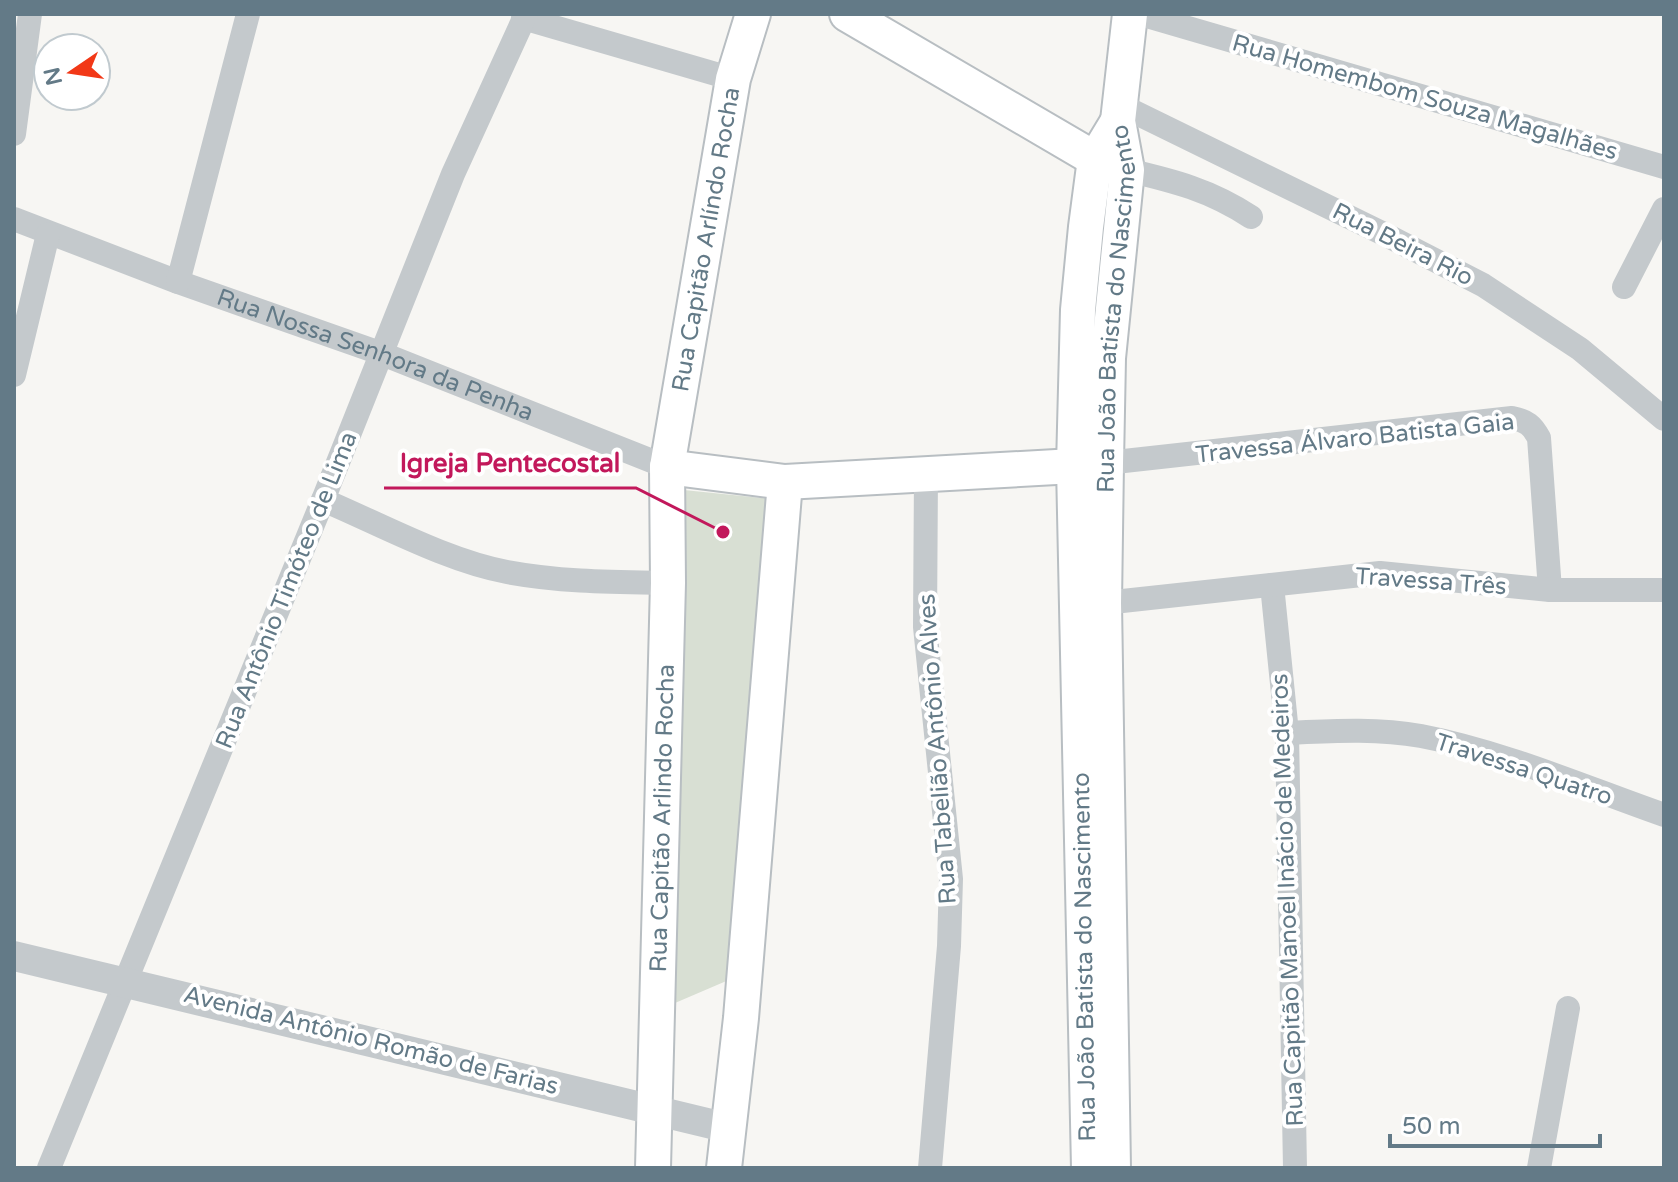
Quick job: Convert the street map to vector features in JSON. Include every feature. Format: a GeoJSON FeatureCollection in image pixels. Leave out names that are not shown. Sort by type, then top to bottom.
{"type":"FeatureCollection","features":[{"type":"Feature","properties":{"kind":"main road","name":"Rua Capitão Arlíndo Rocha"},"geometry":{"type":"LineString","coordinates":[[667,467],[733,79],[753,14]]}},
{"type":"Feature","properties":{"kind":"main road"},"geometry":{"type":"LineString","coordinates":[[847,14],[1111,165]]}},
{"type":"Feature","properties":{"kind":"main road","name":"Rua João Batista do Nascimento"},"geometry":{"type":"LineString","coordinates":[[1113,1168],[1100,1101],[1090,464],[1109,343],[1111,165],[1130,14]]}},
{"type":"Feature","properties":{"kind":"main road","name":"Rua João Batista do Nascimento"},"geometry":{"type":"LineString","coordinates":[[1089,1168],[1100,1101],[1104,603],[1090,464]]}},
{"type":"Feature","properties":{"kind":"main road","name":"Rua Nossa Senhora da Penha"},"geometry":{"type":"LineString","coordinates":[[667,467],[785,482],[1090,464]]}},
{"type":"Feature","properties":{"kind":"main road","name":"Rua Capitão Arlindo Rocha"},"geometry":{"type":"LineString","coordinates":[[653,1168],[668,583],[667,467]]}},
{"type":"Feature","properties":{"kind":"main road"},"geometry":{"type":"LineString","coordinates":[[724,1168],[743,986],[785,482]]}},
{"type":"Feature","properties":{"kind":"street"},"geometry":{"type":"LineString","coordinates":[[14,134],[30,14]]}},
{"type":"Feature","properties":{"kind":"street"},"geometry":{"type":"LineString","coordinates":[[178,282],[248,14]]}},
{"type":"Feature","properties":{"kind":"street","name":"Rua Homembom Souza Magalhães"},"geometry":{"type":"LineString","coordinates":[[1140,14],[1664,167]]}},
{"type":"Feature","properties":{"kind":"street"},"geometry":{"type":"LineString","coordinates":[[524,16],[733,79]]}},
{"type":"Feature","properties":{"kind":"street","name":"Rua Antônio Timóteo de Lima"},"geometry":{"type":"LineString","coordinates":[[49,1168],[453,174],[524,16]]}},
{"type":"Feature","properties":{"kind":"street","name":"Rua Beira Rio"},"geometry":{"type":"LineString","coordinates":[[1119,113],[1388,236],[1483,285],[1580,349],[1664,419]]}},
{"type":"Feature","properties":{"kind":"street"},"geometry":{"type":"LineString","coordinates":[[1111,165],[1189,185],[1251,217]]}},
{"type":"Feature","properties":{"kind":"street"},"geometry":{"type":"LineString","coordinates":[[1624,287],[1664,209]]}},
{"type":"Feature","properties":{"kind":"street","name":"Rua Nossa Senhora da Penha"},"geometry":{"type":"LineString","coordinates":[[14,219],[178,282],[380,353],[667,467]]}},
{"type":"Feature","properties":{"kind":"street"},"geometry":{"type":"LineString","coordinates":[[14,375],[48,234]]}},
{"type":"Feature","properties":{"kind":"street","name":"Travessa Álvaro Batista Gaia"},"geometry":{"type":"LineString","coordinates":[[1090,464],[1512,418],[1524,420],[1533,427],[1539,438],[1550,590]]}},
{"type":"Feature","properties":{"kind":"street","name":"Rua Tabelião Antônio Alves"},"geometry":{"type":"LineString","coordinates":[[926,473],[925,627],[951,879],[949,946],[930,1168]]}},
{"type":"Feature","properties":{"kind":"street"},"geometry":{"type":"LineString","coordinates":[[323,500],[458,558],[504,571],[566,581],[668,583]]}},
{"type":"Feature","properties":{"kind":"street","name":"Travessa Três"},"geometry":{"type":"LineString","coordinates":[[1104,603],[1380,573],[1550,590],[1664,590]]}},
{"type":"Feature","properties":{"kind":"street","name":"Rua Capitão Manoel Inácio de Medeiros"},"geometry":{"type":"LineString","coordinates":[[1272,585],[1287,733],[1295,1168]]}},
{"type":"Feature","properties":{"kind":"street","name":"Travessa Quatro"},"geometry":{"type":"LineString","coordinates":[[1287,733],[1361,730],[1418,735],[1483,751],[1664,815]]}},
{"type":"Feature","properties":{"kind":"street","name":"Avenida Antônio Romão de Farias"},"geometry":{"type":"LineString","coordinates":[[14,956],[728,1128]]}},
{"type":"Feature","properties":{"kind":"street"},"geometry":{"type":"LineString","coordinates":[[1539,1168],[1568,1008]]}},
{"type":"Feature","properties":{"kind":"shaded area"},"geometry":{"type":"Polygon","coordinates":[[[684,490],[771,499],[738,976],[661,1009],[684,490]]]}},
{"type":"Feature","properties":{"kind":"place","name":"Igreja Pentecostal"},"geometry":{"type":"Point","coordinates":[723,532]}}]}
